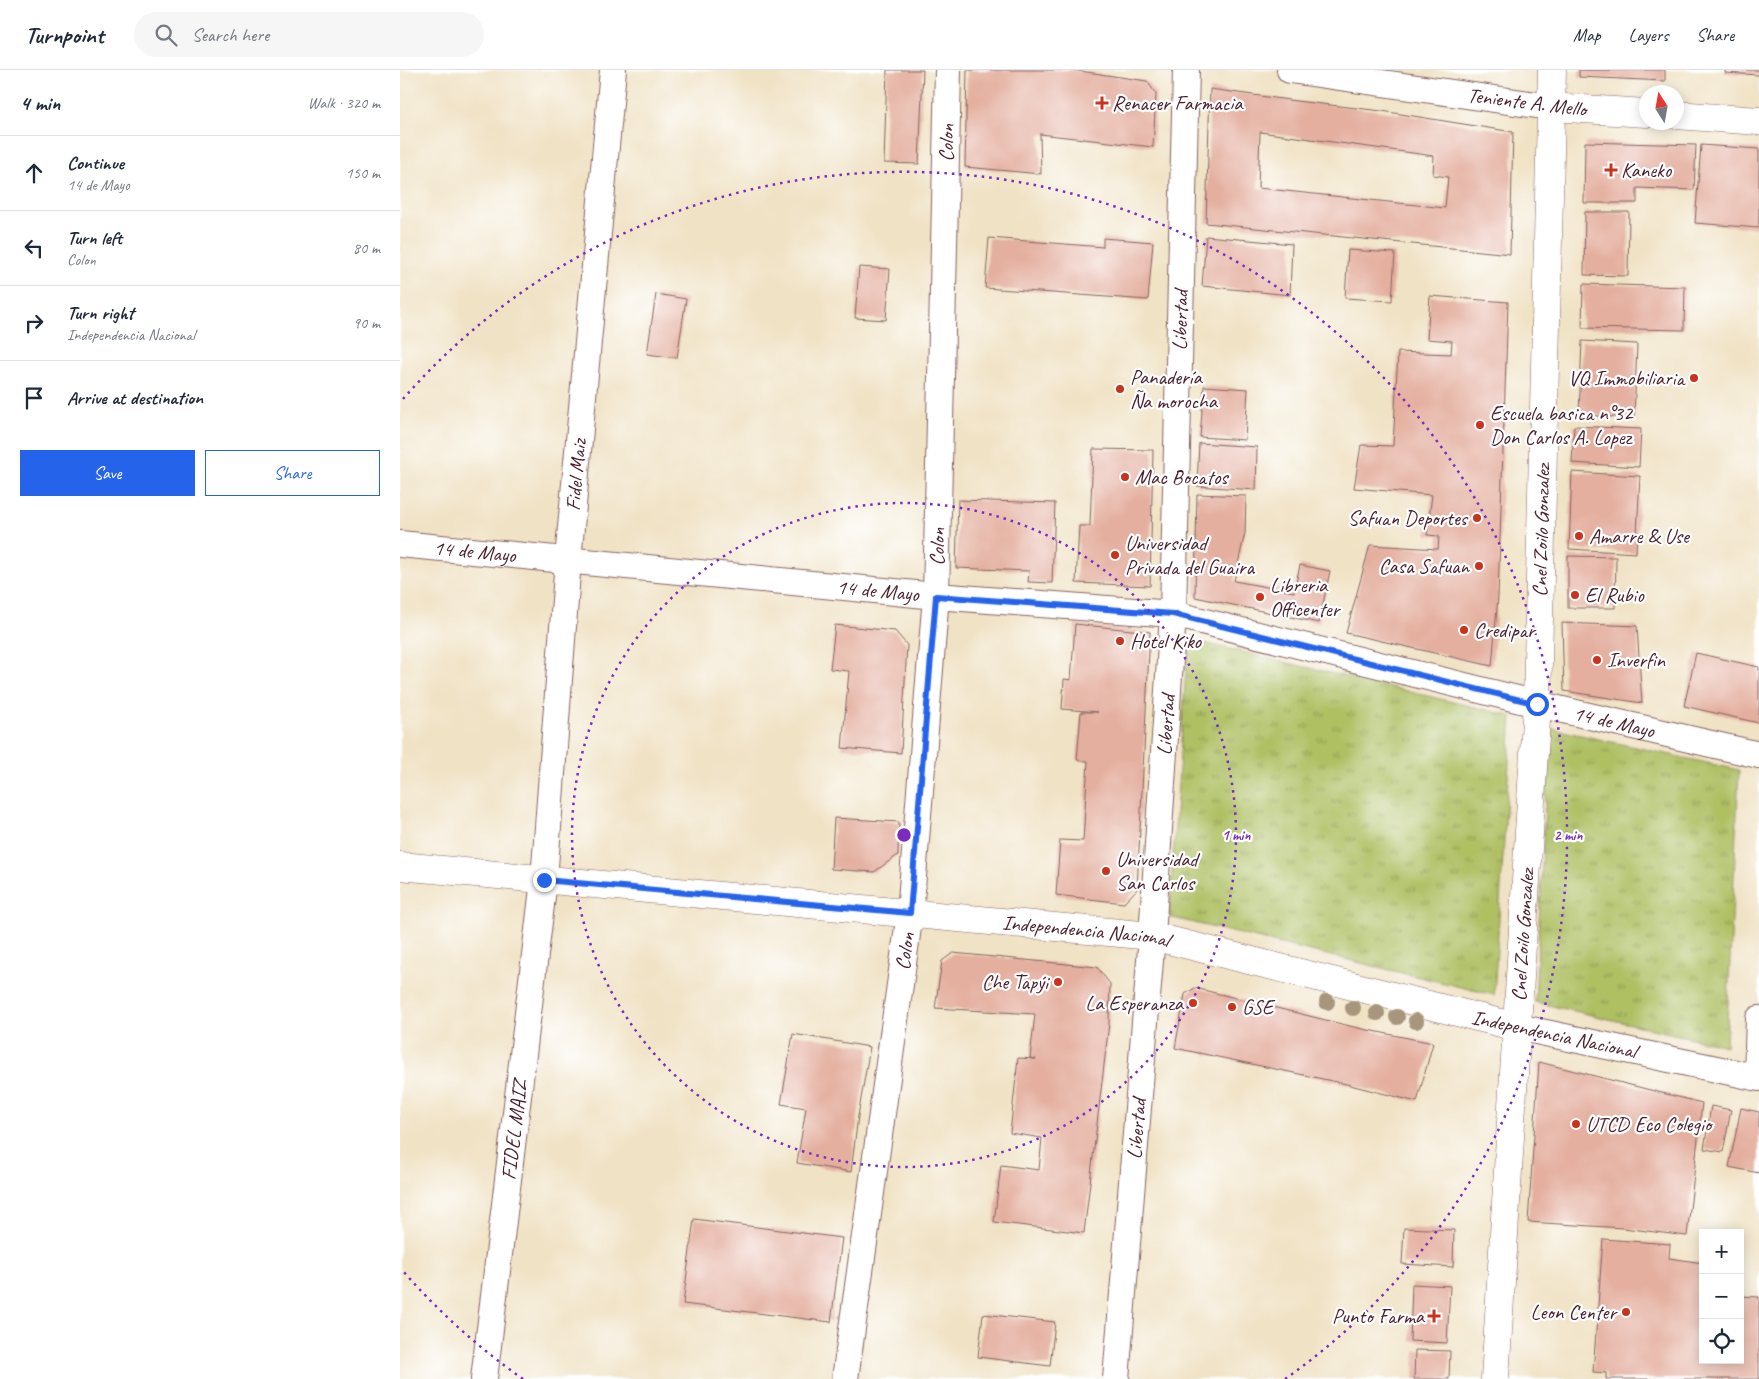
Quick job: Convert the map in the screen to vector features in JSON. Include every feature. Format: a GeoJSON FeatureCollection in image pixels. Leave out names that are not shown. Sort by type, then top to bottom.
{"type":"FeatureCollection","features":[{"type":"Feature","properties":{"kind":"street","name":"Fidel Maiz"},"geometry":{"type":"LineString","coordinates":[[544,880],[568,560],[613,70]]}},
{"type":"Feature","properties":{"kind":"street","name":"Colon"},"geometry":{"type":"LineString","coordinates":[[845,1379],[910,913],[936,596],[948,70]]}},
{"type":"Feature","properties":{"kind":"street","name":"Libertad"},"geometry":{"type":"LineString","coordinates":[[1116,1379],[1152,936],[1173,614],[1186,70]]}},
{"type":"Feature","properties":{"kind":"street","name":"Teniente A. Mello"},"geometry":{"type":"LineString","coordinates":[[1290,70],[1551,107],[1639,113]]}},
{"type":"Feature","properties":{"kind":"street","name":"Cnel Zoilo Gonzalez"},"geometry":{"type":"LineString","coordinates":[[1495,1379],[1537,704],[1552,70]]}},
{"type":"Feature","properties":{"kind":"street"},"geometry":{"type":"LineString","coordinates":[[1684,116],[1759,121]]}},
{"type":"Feature","properties":{"kind":"street","name":"14 de Mayo"},"geometry":{"type":"LineString","coordinates":[[400,544],[936,596],[1173,614],[1537,704],[1759,755]]}},
{"type":"Feature","properties":{"kind":"street","name":"Independencia Nacional"},"geometry":{"type":"LineString","coordinates":[[400,866],[1152,936],[1517,1028],[1758,1078]]}},
{"type":"Feature","properties":{"kind":"street","name":"FIDEL MAIZ"},"geometry":{"type":"LineString","coordinates":[[484,1379],[544,880]]}},
{"type":"Feature","properties":{"kind":"street"},"geometry":{"type":"LineString","coordinates":[[1758,1078],[1759,1019]]}},
{"type":"Feature","properties":{"kind":"green space"},"geometry":{"type":"Polygon","coordinates":[[[1188,639],[1512,716],[1494,995],[1169,917],[1188,639]]]}},
{"type":"Feature","properties":{"kind":"green space"},"geometry":{"type":"Polygon","coordinates":[[[1549,728],[1739,770],[1726,1046],[1535,1002],[1549,728]]]}},
{"type":"Feature","properties":{"kind":"building"},"geometry":{"type":"Polygon","coordinates":[[[887,70],[923,70],[919,164],[884,163],[887,70]]]}},
{"type":"Feature","properties":{"kind":"building"},"geometry":{"type":"Polygon","coordinates":[[[967,70],[1073,70],[1147,81],[1156,94],[1153,147],[1040,134],[1041,174],[965,167],[967,70]]]}},
{"type":"Feature","properties":{"kind":"building"},"geometry":{"type":"Polygon","coordinates":[[[1579,70],[1665,70],[1665,81],[1579,77],[1579,70]]]}},
{"type":"Feature","properties":{"kind":"building"},"geometry":{"type":"Polygon","coordinates":[[[1725,70],[1759,70],[1759,75],[1725,73],[1725,70]]]}},
{"type":"Feature","properties":{"kind":"building"},"geometry":{"type":"Polygon","coordinates":[[[1210,89],[1382,111],[1513,132],[1510,254],[1206,223],[1210,89]],[[1260,132],[1258,188],[1445,208],[1448,177],[1433,175],[1434,156],[1260,132]]]}},
{"type":"Feature","properties":{"kind":"building"},"geometry":{"type":"Polygon","coordinates":[[[1585,142],[1696,145],[1694,190],[1637,188],[1637,203],[1584,203],[1585,142]]]}},
{"type":"Feature","properties":{"kind":"building"},"geometry":{"type":"Polygon","coordinates":[[[1701,145],[1759,149],[1759,228],[1695,223],[1701,145]]]}},
{"type":"Feature","properties":{"kind":"building"},"geometry":{"type":"Polygon","coordinates":[[[1585,212],[1629,212],[1628,276],[1584,275],[1585,212]]]}},
{"type":"Feature","properties":{"kind":"building"},"geometry":{"type":"Polygon","coordinates":[[[1206,236],[1292,244],[1290,295],[1202,286],[1206,236]]]}},
{"type":"Feature","properties":{"kind":"building"},"geometry":{"type":"Polygon","coordinates":[[[989,238],[1103,247],[1103,238],[1153,242],[1148,300],[985,288],[989,238]]]}},
{"type":"Feature","properties":{"kind":"building"},"geometry":{"type":"Polygon","coordinates":[[[1348,250],[1395,253],[1392,301],[1345,298],[1348,250]]]}},
{"type":"Feature","properties":{"kind":"building"},"geometry":{"type":"Polygon","coordinates":[[[859,267],[890,269],[886,320],[855,318],[859,267]]]}},
{"type":"Feature","properties":{"kind":"building"},"geometry":{"type":"Polygon","coordinates":[[[1583,284],[1685,287],[1684,330],[1582,328],[1583,284]]]}},
{"type":"Feature","properties":{"kind":"building"},"geometry":{"type":"Polygon","coordinates":[[[656,294],[686,299],[677,358],[647,354],[656,294]]]}},
{"type":"Feature","properties":{"kind":"building"},"geometry":{"type":"Polygon","coordinates":[[[1430,296],[1508,302],[1498,596],[1492,666],[1346,633],[1370,545],[1438,549],[1439,536],[1427,535],[1432,495],[1354,488],[1361,445],[1393,446],[1398,352],[1451,354],[1452,341],[1427,339],[1430,296]]]}},
{"type":"Feature","properties":{"kind":"building"},"geometry":{"type":"Polygon","coordinates":[[[1582,341],[1637,344],[1634,418],[1579,415],[1582,341]]]}},
{"type":"Feature","properties":{"kind":"building"},"geometry":{"type":"Polygon","coordinates":[[[1204,386],[1248,389],[1245,440],[1200,437],[1204,386]]]}},
{"type":"Feature","properties":{"kind":"building"},"geometry":{"type":"Polygon","coordinates":[[[1574,426],[1641,429],[1639,467],[1572,463],[1574,426]]]}},
{"type":"Feature","properties":{"kind":"building"},"geometry":{"type":"Polygon","coordinates":[[[1199,443],[1257,447],[1256,490],[1197,486],[1199,443]]]}},
{"type":"Feature","properties":{"kind":"building"},"geometry":{"type":"Polygon","coordinates":[[[1093,449],[1153,450],[1150,586],[1076,583],[1079,526],[1090,526],[1093,449]]]}},
{"type":"Feature","properties":{"kind":"building"},"geometry":{"type":"Polygon","coordinates":[[[1572,472],[1640,476],[1636,553],[1569,549],[1572,472]]]}},
{"type":"Feature","properties":{"kind":"building"},"geometry":{"type":"Polygon","coordinates":[[[1197,494],[1246,496],[1245,533],[1234,581],[1294,592],[1300,565],[1330,571],[1319,623],[1195,597],[1197,494]]]}},
{"type":"Feature","properties":{"kind":"building"},"geometry":{"type":"Polygon","coordinates":[[[958,500],[1055,503],[1052,583],[1028,582],[1029,571],[956,568],[958,500]]]}},
{"type":"Feature","properties":{"kind":"building"},"geometry":{"type":"Polygon","coordinates":[[[1568,556],[1616,557],[1615,608],[1568,608],[1568,556]]]}},
{"type":"Feature","properties":{"kind":"building"},"geometry":{"type":"Polygon","coordinates":[[[1562,623],[1637,626],[1642,703],[1564,691],[1562,623]]]}},
{"type":"Feature","properties":{"kind":"building"},"geometry":{"type":"Polygon","coordinates":[[[1075,624],[1150,632],[1137,889],[1124,903],[1056,895],[1060,840],[1083,841],[1088,761],[1077,760],[1081,712],[1098,712],[1062,709],[1064,679],[1071,680],[1075,624]]]}},
{"type":"Feature","properties":{"kind":"building"},"geometry":{"type":"Polygon","coordinates":[[[835,625],[895,631],[907,645],[901,753],[842,748],[849,671],[830,669],[835,625]]]}},
{"type":"Feature","properties":{"kind":"building"},"geometry":{"type":"Polygon","coordinates":[[[1696,653],[1759,667],[1759,723],[1684,706],[1696,653]]]}},
{"type":"Feature","properties":{"kind":"building"},"geometry":{"type":"Polygon","coordinates":[[[834,818],[899,822],[898,855],[874,872],[831,869],[834,818]]]}},
{"type":"Feature","properties":{"kind":"building"},"geometry":{"type":"Polygon","coordinates":[[[953,953],[1097,967],[1110,984],[1109,1023],[1084,1233],[994,1222],[1001,1165],[1039,1170],[1042,1138],[1010,1133],[1018,1058],[1036,1059],[1030,1058],[1035,1014],[935,1008],[942,961],[953,953]]]}},
{"type":"Feature","properties":{"kind":"building"},"geometry":{"type":"Polygon","coordinates":[[[1195,988],[1358,1028],[1433,1043],[1417,1102],[1342,1083],[1175,1048],[1185,994],[1195,988]]]}},
{"type":"Feature","properties":{"kind":"building"},"geometry":{"type":"Polygon","coordinates":[[[793,1034],[870,1047],[851,1172],[797,1163],[806,1108],[781,1104],[793,1034]]]}},
{"type":"Feature","properties":{"kind":"building"},"geometry":{"type":"Polygon","coordinates":[[[1539,1062],[1702,1103],[1687,1236],[1623,1228],[1528,1222],[1539,1062]]]}},
{"type":"Feature","properties":{"kind":"building"},"geometry":{"type":"Polygon","coordinates":[[[1711,1106],[1731,1110],[1723,1152],[1704,1149],[1711,1106]]]}},
{"type":"Feature","properties":{"kind":"building"},"geometry":{"type":"Polygon","coordinates":[[[1741,1108],[1759,1112],[1759,1173],[1729,1167],[1741,1108]]]}},
{"type":"Feature","properties":{"kind":"building"},"geometry":{"type":"Polygon","coordinates":[[[694,1219],[842,1238],[831,1322],[683,1304],[694,1219]]]}},
{"type":"Feature","properties":{"kind":"building"},"geometry":{"type":"Polygon","coordinates":[[[1404,1228],[1454,1230],[1453,1267],[1402,1264],[1404,1228]]]}},
{"type":"Feature","properties":{"kind":"building"},"geometry":{"type":"Polygon","coordinates":[[[1603,1239],[1670,1244],[1669,1258],[1699,1262],[1699,1364],[1744,1364],[1744,1296],[1759,1297],[1759,1379],[1606,1379],[1606,1373],[1593,1372],[1603,1239]]]}},
{"type":"Feature","properties":{"kind":"building"},"geometry":{"type":"Polygon","coordinates":[[[1412,1284],[1450,1286],[1447,1343],[1410,1341],[1412,1284]]]}},
{"type":"Feature","properties":{"kind":"building"},"geometry":{"type":"Polygon","coordinates":[[[983,1314],[1055,1322],[1050,1366],[978,1357],[983,1314]]]}},
{"type":"Feature","properties":{"kind":"building"},"geometry":{"type":"Polygon","coordinates":[[[1415,1350],[1450,1351],[1449,1379],[1414,1379],[1415,1350]]]}},
{"type":"Feature","properties":{"kind":"place","name":"Renacer Farmacia"},"geometry":{"type":"Point","coordinates":[1102,103]}},
{"type":"Feature","properties":{"kind":"place","name":"Kaneko"},"geometry":{"type":"Point","coordinates":[1611,170]}},
{"type":"Feature","properties":{"kind":"place","name":"VQ Immobiliaria"},"geometry":{"type":"Point","coordinates":[1694,378]}},
{"type":"Feature","properties":{"kind":"place","name":"Panadería Ña morocha"},"geometry":{"type":"Point","coordinates":[1120,389]}},
{"type":"Feature","properties":{"kind":"place","name":"Escuela basica n°32 Don Carlos A. Lopez"},"geometry":{"type":"Point","coordinates":[1480,425]}},
{"type":"Feature","properties":{"kind":"place","name":"Mac Bocatos"},"geometry":{"type":"Point","coordinates":[1125,477]}},
{"type":"Feature","properties":{"kind":"place","name":"Safuan Deportes"},"geometry":{"type":"Point","coordinates":[1477,518]}},
{"type":"Feature","properties":{"kind":"place","name":"Amarre & Use"},"geometry":{"type":"Point","coordinates":[1579,536]}},
{"type":"Feature","properties":{"kind":"place","name":"Universidad Privada del Guaira"},"geometry":{"type":"Point","coordinates":[1115,555]}},
{"type":"Feature","properties":{"kind":"place","name":"Casa Safuan"},"geometry":{"type":"Point","coordinates":[1479,566]}},
{"type":"Feature","properties":{"kind":"place","name":"El Rubio"},"geometry":{"type":"Point","coordinates":[1575,595]}},
{"type":"Feature","properties":{"kind":"place","name":"Libreria Officenter"},"geometry":{"type":"Point","coordinates":[1260,597]}},
{"type":"Feature","properties":{"kind":"place","name":"Credipar"},"geometry":{"type":"Point","coordinates":[1464,630]}},
{"type":"Feature","properties":{"kind":"place","name":"Hotel Kiko"},"geometry":{"type":"Point","coordinates":[1120,641]}},
{"type":"Feature","properties":{"kind":"place","name":"Inverfin"},"geometry":{"type":"Point","coordinates":[1597,660]}},
{"type":"Feature","properties":{"kind":"place","name":"Universidad San Carlos"},"geometry":{"type":"Point","coordinates":[1106,871]}},
{"type":"Feature","properties":{"kind":"place","name":"Che Tapýi"},"geometry":{"type":"Point","coordinates":[1058,982]}},
{"type":"Feature","properties":{"kind":"place","name":"La Esperanza"},"geometry":{"type":"Point","coordinates":[1193,1003]}},
{"type":"Feature","properties":{"kind":"place","name":"GSE"},"geometry":{"type":"Point","coordinates":[1232,1007]}},
{"type":"Feature","properties":{"kind":"place","name":"UTCD Eco Colegio"},"geometry":{"type":"Point","coordinates":[1576,1124]}},
{"type":"Feature","properties":{"kind":"place","name":"Leon Center"},"geometry":{"type":"Point","coordinates":[1626,1312]}},
{"type":"Feature","properties":{"kind":"place","name":"Punto Farma"},"geometry":{"type":"Point","coordinates":[1434,1316]}},
{"type":"Feature","properties":{"kind":"route"},"geometry":{"type":"LineString","coordinates":[[544,880],[910,913],[936,596],[1173,614],[1537,704]]}}]}
